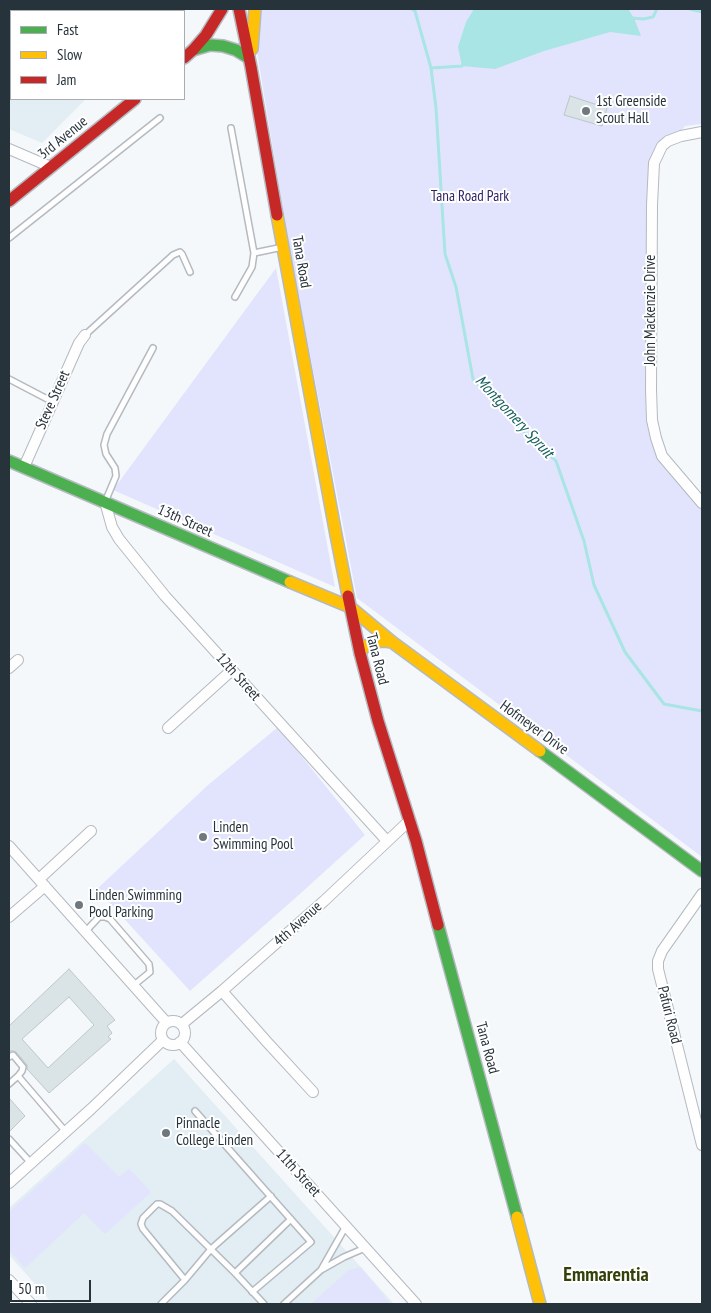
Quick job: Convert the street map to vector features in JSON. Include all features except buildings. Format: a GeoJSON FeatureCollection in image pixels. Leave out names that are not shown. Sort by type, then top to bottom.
{"type":"FeatureCollection","features":[{"type":"Feature","properties":{"kind":"main road"},"geometry":{"type":"LineString","coordinates":[[185,57],[206,35],[222,9]]}},
{"type":"Feature","properties":{"kind":"main road","name":"Tana Road"},"geometry":{"type":"LineString","coordinates":[[239,9],[360,653],[378,721],[419,851],[540,1304]]}},
{"type":"Feature","properties":{"kind":"main road"},"geometry":{"type":"LineString","coordinates":[[250,63],[255,9]]}},
{"type":"Feature","properties":{"kind":"main road"},"geometry":{"type":"LineString","coordinates":[[193,50],[210,45],[223,46],[236,50],[250,63]]}},
{"type":"Feature","properties":{"kind":"main road","name":"3rd Avenue"},"geometry":{"type":"LineString","coordinates":[[9,201],[135,100]]}},
{"type":"Feature","properties":{"kind":"main road","name":"13th Street"},"geometry":{"type":"LineString","coordinates":[[9,461],[223,554],[350,606]]}},
{"type":"Feature","properties":{"kind":"main road","name":"Hofmeyer Drive"},"geometry":{"type":"LineString","coordinates":[[350,606],[392,642],[702,871]]}},
{"type":"Feature","properties":{"kind":"main road"},"geometry":{"type":"LineString","coordinates":[[360,653],[364,647],[373,642],[392,642]]}},
{"type":"Feature","properties":{"kind":"street","name":"John Mackenzie Drive"},"geometry":{"type":"LineString","coordinates":[[702,132],[668,141],[662,146],[654,163],[652,173],[651,369],[652,420],[658,447],[665,459],[702,503]]}},
{"type":"Feature","properties":{"kind":"street"},"geometry":{"type":"LineString","coordinates":[[9,150],[51,167]]}},
{"type":"Feature","properties":{"kind":"street","name":"Steve Street"},"geometry":{"type":"LineString","coordinates":[[24,467],[79,343],[85,335]]}},
{"type":"Feature","properties":{"kind":"street","name":"12th Street"},"geometry":{"type":"LineString","coordinates":[[105,502],[112,527],[123,544],[166,596],[388,841]]}},
{"type":"Feature","properties":{"kind":"street"},"geometry":{"type":"LineString","coordinates":[[9,668],[18,660]]}},
{"type":"Feature","properties":{"kind":"street"},"geometry":{"type":"LineString","coordinates":[[168,728],[232,670]]}},
{"type":"Feature","properties":{"kind":"street","name":"4th Avenue"},"geometry":{"type":"LineString","coordinates":[[182,1024],[222,992],[410,820]]}},
{"type":"Feature","properties":{"kind":"street"},"geometry":{"type":"LineString","coordinates":[[9,917],[91,831]]}},
{"type":"Feature","properties":{"kind":"street"},"geometry":{"type":"LineString","coordinates":[[9,846],[166,1022]]}},
{"type":"Feature","properties":{"kind":"street","name":"Pafuri Road"},"geometry":{"type":"LineString","coordinates":[[702,894],[662,952],[658,961],[658,969],[702,1145]]}},
{"type":"Feature","properties":{"kind":"street"},"geometry":{"type":"LineString","coordinates":[[222,992],[312,1092]]}},
{"type":"Feature","properties":{"kind":"street"},"geometry":{"type":"LineString","coordinates":[[174,1020],[182,1024],[185,1031],[183,1039],[177,1044],[169,1044],[163,1040],[161,1028],[166,1022],[174,1020]]}},
{"type":"Feature","properties":{"kind":"street"},"geometry":{"type":"LineString","coordinates":[[9,1184],[163,1040]]}},
{"type":"Feature","properties":{"kind":"street","name":"11th Street"},"geometry":{"type":"LineString","coordinates":[[180,1042],[416,1304]]}},
{"type":"Feature","properties":{"kind":"street"},"geometry":{"type":"LineString","coordinates":[[9,1280],[31,1304]]}},
{"type":"Feature","properties":{"kind":"lane"},"geometry":{"type":"LineString","coordinates":[[9,238],[160,118]]}},
{"type":"Feature","properties":{"kind":"lane"},"geometry":{"type":"LineString","coordinates":[[231,128],[254,253],[252,267],[235,297]]}},
{"type":"Feature","properties":{"kind":"lane"},"geometry":{"type":"LineString","coordinates":[[254,253],[283,247]]}},
{"type":"Feature","properties":{"kind":"lane"},"geometry":{"type":"LineString","coordinates":[[85,335],[173,255],[180,252],[186,259],[190,272]]}},
{"type":"Feature","properties":{"kind":"lane"},"geometry":{"type":"LineString","coordinates":[[105,502],[116,476],[115,468],[106,454],[104,445],[107,434],[153,348]]}},
{"type":"Feature","properties":{"kind":"lane"},"geometry":{"type":"LineString","coordinates":[[9,379],[53,402]]}},
{"type":"Feature","properties":{"kind":"lane"},"geometry":{"type":"LineString","coordinates":[[86,931],[99,917],[110,919],[149,964],[150,972],[134,985]]}},
{"type":"Feature","properties":{"kind":"lane"},"geometry":{"type":"LineString","coordinates":[[9,1057],[13,1055],[23,1067],[18,1076],[9,1084]]}},
{"type":"Feature","properties":{"kind":"lane"},"geometry":{"type":"LineString","coordinates":[[18,1076],[66,1132]]}},
{"type":"Feature","properties":{"kind":"lane"},"geometry":{"type":"LineString","coordinates":[[195,1111],[311,1242],[252,1292]]}},
{"type":"Feature","properties":{"kind":"lane"},"geometry":{"type":"LineString","coordinates":[[9,1139],[31,1163]]}},
{"type":"Feature","properties":{"kind":"lane"},"geometry":{"type":"LineString","coordinates":[[161,1304],[211,1250],[271,1196]]}},
{"type":"Feature","properties":{"kind":"lane"},"geometry":{"type":"LineString","coordinates":[[185,1280],[143,1229],[141,1224],[143,1218],[157,1204],[172,1211],[264,1304]]}},
{"type":"Feature","properties":{"kind":"lane"},"geometry":{"type":"LineString","coordinates":[[234,1273],[291,1220]]}},
{"type":"Feature","properties":{"kind":"lane"},"geometry":{"type":"LineString","coordinates":[[321,1270],[346,1226]]}},
{"type":"Feature","properties":{"kind":"lane"},"geometry":{"type":"LineString","coordinates":[[284,1304],[321,1270],[365,1248]]}},
{"type":"Feature","properties":{"kind":"shaded area"},"geometry":{"type":"Polygon","coordinates":[[[9,9],[165,9],[10,10],[10,100],[85,100],[42,143],[9,129],[9,9]]]}},
{"type":"Feature","properties":{"kind":"shaded area"},"geometry":{"type":"Polygon","coordinates":[[[474,9],[628,9],[634,18],[641,36],[610,32],[544,51],[495,69],[462,66],[458,47],[466,22],[474,9]]]}},
{"type":"Feature","properties":{"kind":"shaded area","name":"Pinnacle College Linden"},"geometry":{"type":"Polygon","coordinates":[[[174,1059],[394,1304],[53,1304],[9,1255],[9,1208],[174,1059]]]}},
{"type":"Feature","properties":{"kind":"green space","name":"Tana Road Park"},"geometry":{"type":"Polygon","coordinates":[[[250,9],[702,9],[702,124],[685,126],[658,160],[653,416],[664,456],[702,497],[702,857],[357,598],[287,235],[250,9]]]}},
{"type":"Feature","properties":{"kind":"green space"},"geometry":{"type":"Polygon","coordinates":[[[276,268],[335,587],[113,490],[276,268]]]}},
{"type":"Feature","properties":{"kind":"green space","name":"Linden Swimming Pool"},"geometry":{"type":"Polygon","coordinates":[[[278,727],[365,835],[190,991],[97,889],[208,785],[278,727]]]}},
{"type":"Feature","properties":{"kind":"green space"},"geometry":{"type":"Polygon","coordinates":[[[85,1143],[119,1177],[129,1169],[151,1192],[105,1234],[84,1213],[25,1268],[9,1250],[9,1212],[85,1143]]]}},
{"type":"Feature","properties":{"kind":"green space"},"geometry":{"type":"Polygon","coordinates":[[[361,1267],[390,1304],[311,1304],[349,1270],[361,1267]]]}},
{"type":"Feature","properties":{"kind":"waterway"},"geometry":{"type":"LineString","coordinates":[[412,9],[415,11],[431,68],[462,66],[464,63]]}},
{"type":"Feature","properties":{"kind":"waterway"},"geometry":{"type":"LineString","coordinates":[[631,18],[643,19],[653,17],[657,9]]}},
{"type":"Feature","properties":{"kind":"waterway"},"geometry":{"type":"LineString","coordinates":[[690,9],[702,12]]}},
{"type":"Feature","properties":{"kind":"waterway","name":"Montgomery Spruit"},"geometry":{"type":"LineString","coordinates":[[431,68],[436,108],[445,254],[456,287],[473,379],[515,424],[556,461],[584,541],[594,585],[625,652],[664,704],[702,711]]}},
{"type":"Feature","properties":{"kind":"traffic: fast"},"geometry":{"type":"LineString","coordinates":[[193,50],[210,45],[223,46],[236,50],[249,58]]}},
{"type":"Feature","properties":{"kind":"traffic: fast"},"geometry":{"type":"LineString","coordinates":[[9,461],[290,582]]}},
{"type":"Feature","properties":{"kind":"traffic: fast"},"geometry":{"type":"LineString","coordinates":[[540,751],[702,871]]}},
{"type":"Feature","properties":{"kind":"traffic: fast"},"geometry":{"type":"LineString","coordinates":[[438,925],[517,1217]]}},
{"type":"Feature","properties":{"kind":"traffic: slow"},"geometry":{"type":"LineString","coordinates":[[252,49],[255,9]]}},
{"type":"Feature","properties":{"kind":"traffic: slow"},"geometry":{"type":"LineString","coordinates":[[277,215],[348,596]]}},
{"type":"Feature","properties":{"kind":"traffic: slow"},"geometry":{"type":"LineString","coordinates":[[290,582],[350,607],[392,642],[540,751]]}},
{"type":"Feature","properties":{"kind":"traffic: slow"},"geometry":{"type":"LineString","coordinates":[[360,653],[364,647],[373,642],[392,642]]}},
{"type":"Feature","properties":{"kind":"traffic: slow"},"geometry":{"type":"LineString","coordinates":[[517,1217],[540,1304]]}},
{"type":"Feature","properties":{"kind":"traffic: jam"},"geometry":{"type":"LineString","coordinates":[[185,57],[206,35],[222,9]]}},
{"type":"Feature","properties":{"kind":"traffic: jam"},"geometry":{"type":"LineString","coordinates":[[239,9],[277,215]]}},
{"type":"Feature","properties":{"kind":"traffic: jam"},"geometry":{"type":"LineString","coordinates":[[9,201],[134,100]]}},
{"type":"Feature","properties":{"kind":"traffic: jam"},"geometry":{"type":"LineString","coordinates":[[348,596],[360,653],[378,721],[416,841],[438,925]]}},
{"type":"Feature","properties":{"kind":"place","name":"1st Greenside Scout Hall"},"geometry":{"type":"Point","coordinates":[586,111]}},
{"type":"Feature","properties":{"kind":"place","name":"Linden Swimming Pool"},"geometry":{"type":"Point","coordinates":[203,837]}},
{"type":"Feature","properties":{"kind":"place","name":"Linden Swimming Pool Parking"},"geometry":{"type":"Point","coordinates":[79,905]}},
{"type":"Feature","properties":{"kind":"place","name":"Pinnacle College Linden"},"geometry":{"type":"Point","coordinates":[166,1133]}},
{"type":"Feature","properties":{"kind":"district","name":"Emmarentia"},"geometry":{"type":"Point","coordinates":[606,1275]}}]}
